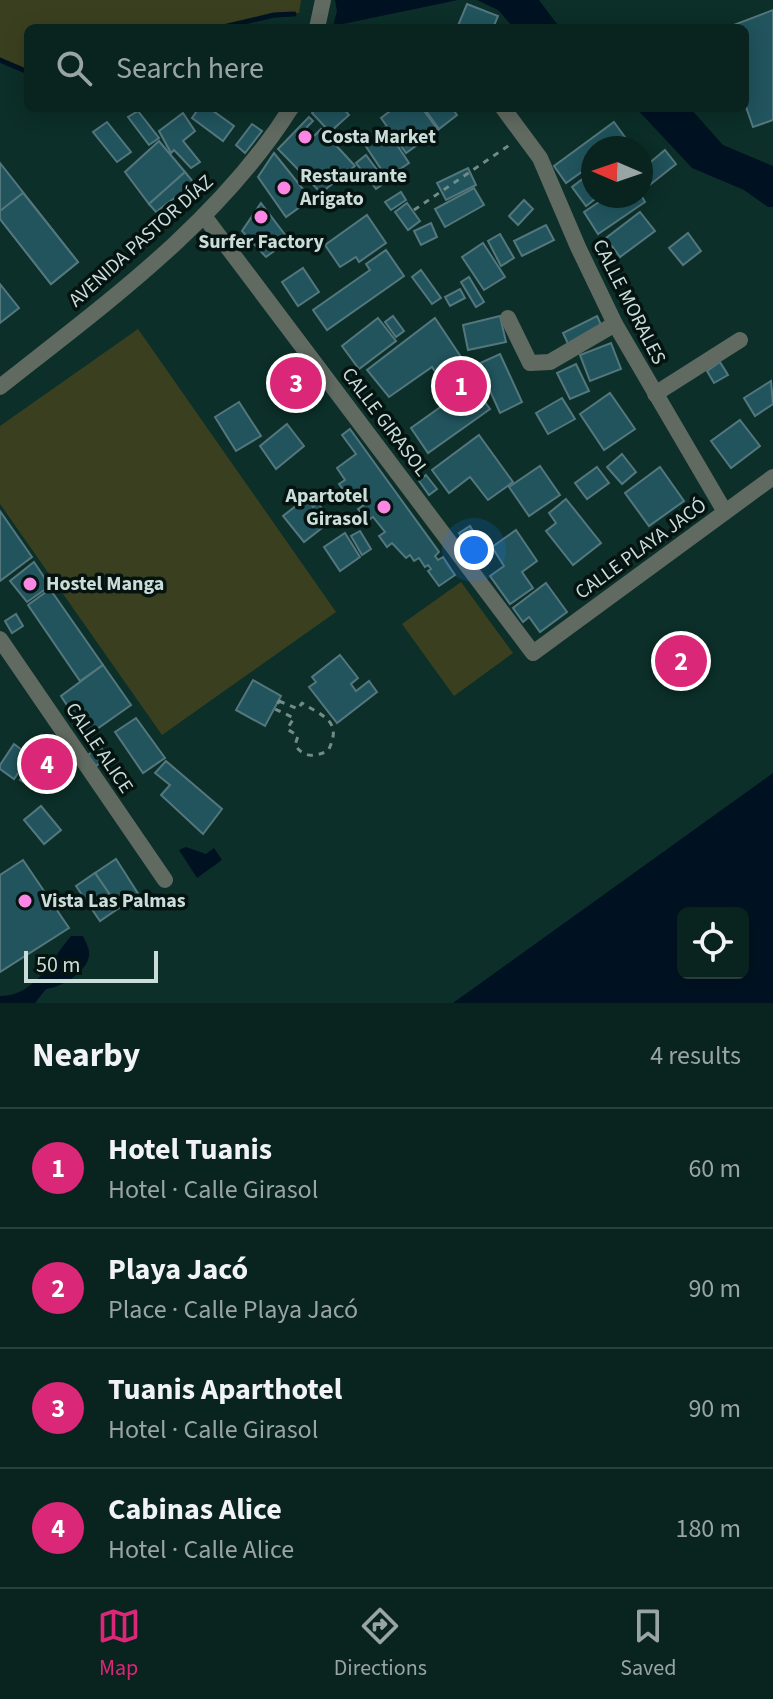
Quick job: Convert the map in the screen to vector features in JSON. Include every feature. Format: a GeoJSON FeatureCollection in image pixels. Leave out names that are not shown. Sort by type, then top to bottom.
{"type":"FeatureCollection","features":[{"type":"Feature","properties":{"kind":"street"},"geometry":{"type":"LineString","coordinates":[[318,24],[323,0]]}},
{"type":"Feature","properties":{"kind":"street","name":"AVENIDA PASTOR DÍAZ"},"geometry":{"type":"LineString","coordinates":[[0,387],[114,297],[204,216],[268,144],[288,112]]}},
{"type":"Feature","properties":{"kind":"street","name":"CALLE MORALES"},"geometry":{"type":"LineString","coordinates":[[506,112],[540,158],[615,324],[725,512]]}},
{"type":"Feature","properties":{"kind":"street","name":"CALLE GIRASOL"},"geometry":{"type":"LineString","coordinates":[[204,216],[533,653]]}},
{"type":"Feature","properties":{"kind":"street"},"geometry":{"type":"LineString","coordinates":[[508,318],[530,363],[538,364],[550,362],[615,324]]}},
{"type":"Feature","properties":{"kind":"street"},"geometry":{"type":"LineString","coordinates":[[655,394],[740,340]]}},
{"type":"Feature","properties":{"kind":"street","name":"CALLE PLAYA JACÓ"},"geometry":{"type":"LineString","coordinates":[[533,653],[773,477]]}},
{"type":"Feature","properties":{"kind":"street","name":"CALLE ALICE"},"geometry":{"type":"LineString","coordinates":[[0,639],[165,880]]}},
{"type":"Feature","properties":{"kind":"path"},"geometry":{"type":"LineString","coordinates":[[414,210],[524,136]]}},
{"type":"Feature","properties":{"kind":"path"},"geometry":{"type":"LineString","coordinates":[[279,701],[298,709],[302,703],[329,720],[334,728],[328,751],[319,755],[301,753],[295,745],[298,736],[287,729],[294,718],[275,709],[279,701]]}},
{"type":"Feature","properties":{"kind":"green space"},"geometry":{"type":"Polygon","coordinates":[[[0,0],[301,0],[299,13],[233,24],[24,24],[24,70],[0,60],[0,0]]]}},
{"type":"Feature","properties":{"kind":"green space"},"geometry":{"type":"Polygon","coordinates":[[[138,329],[336,612],[162,735],[0,504],[0,426],[138,329]]]}},
{"type":"Feature","properties":{"kind":"green space"},"geometry":{"type":"Polygon","coordinates":[[[461,582],[513,653],[454,696],[402,624],[461,582]]]}},
{"type":"Feature","properties":{"kind":"water"},"geometry":{"type":"Polygon","coordinates":[[[335,0],[458,0],[343,24],[334,24],[337,11],[335,0]]]}},
{"type":"Feature","properties":{"kind":"water"},"geometry":{"type":"Polygon","coordinates":[[[477,0],[539,0],[557,24],[510,24],[498,10],[477,0]]]}},
{"type":"Feature","properties":{"kind":"water"},"geometry":{"type":"Polygon","coordinates":[[[640,112],[694,112],[723,145],[773,166],[773,207],[768,207],[744,190],[692,168],[640,112]]]}},
{"type":"Feature","properties":{"kind":"water"},"geometry":{"type":"Polygon","coordinates":[[[773,773],[773,1003],[453,1003],[773,773]]]}},
{"type":"Feature","properties":{"kind":"water"},"geometry":{"type":"Polygon","coordinates":[[[186,847],[206,854],[214,848],[222,860],[197,878],[179,850],[186,847]]]}},
{"type":"Feature","properties":{"kind":"water"},"geometry":{"type":"Polygon","coordinates":[[[71,936],[83,936],[89,951],[87,962],[78,973],[46,989],[35,1003],[0,1003],[0,996],[23,990],[42,975],[71,936]]]}},
{"type":"Feature","properties":{"kind":"building"},"geometry":{"type":"Polygon","coordinates":[[[467,4],[498,16],[495,24],[459,24],[467,4]]]}},
{"type":"Feature","properties":{"kind":"building"},"geometry":{"type":"Polygon","coordinates":[[[773,10],[773,120],[753,127],[748,112],[749,24],[736,24],[773,10]]]}},
{"type":"Feature","properties":{"kind":"building"},"geometry":{"type":"Polygon","coordinates":[[[139,112],[159,138],[149,145],[128,117],[139,112]]]}},
{"type":"Feature","properties":{"kind":"building"},"geometry":{"type":"Polygon","coordinates":[[[196,112],[215,112],[234,126],[223,141],[192,118],[196,112]]]}},
{"type":"Feature","properties":{"kind":"building"},"geometry":{"type":"Polygon","coordinates":[[[346,112],[349,115],[330,132],[312,113],[346,112]]]}},
{"type":"Feature","properties":{"kind":"building"},"geometry":{"type":"Polygon","coordinates":[[[389,112],[425,112],[438,130],[406,153],[381,118],[389,112]]]}},
{"type":"Feature","properties":{"kind":"building"},"geometry":{"type":"Polygon","coordinates":[[[427,112],[455,112],[457,115],[439,129],[427,112]]]}},
{"type":"Feature","properties":{"kind":"building"},"geometry":{"type":"Polygon","coordinates":[[[183,113],[195,131],[183,141],[200,162],[191,168],[174,150],[171,153],[159,131],[183,113]]]}},
{"type":"Feature","properties":{"kind":"building"},"geometry":{"type":"Polygon","coordinates":[[[309,117],[313,121],[305,129],[313,137],[321,129],[355,166],[321,193],[278,149],[309,117]]]}},
{"type":"Feature","properties":{"kind":"building"},"geometry":{"type":"Polygon","coordinates":[[[107,122],[131,152],[117,162],[93,132],[107,122]]]}},
{"type":"Feature","properties":{"kind":"building"},"geometry":{"type":"Polygon","coordinates":[[[614,122],[624,136],[595,136],[614,122]]]}},
{"type":"Feature","properties":{"kind":"building"},"geometry":{"type":"Polygon","coordinates":[[[252,124],[262,131],[245,153],[236,145],[252,124]]]}},
{"type":"Feature","properties":{"kind":"building"},"geometry":{"type":"Polygon","coordinates":[[[385,127],[409,163],[387,178],[363,142],[385,127]]]}},
{"type":"Feature","properties":{"kind":"building"},"geometry":{"type":"Polygon","coordinates":[[[159,141],[185,172],[149,204],[125,172],[159,141]]]}},
{"type":"Feature","properties":{"kind":"building"},"geometry":{"type":"Polygon","coordinates":[[[581,146],[581,172],[566,183],[554,166],[581,146]]]}},
{"type":"Feature","properties":{"kind":"building"},"geometry":{"type":"Polygon","coordinates":[[[665,150],[676,164],[653,182],[653,160],[665,150]]]}},
{"type":"Feature","properties":{"kind":"building","name":"Restaurante Arigato"},"geometry":{"type":"Polygon","coordinates":[[[274,153],[311,199],[286,217],[258,177],[274,153]]]}},
{"type":"Feature","properties":{"kind":"building"},"geometry":{"type":"Polygon","coordinates":[[[366,155],[386,182],[376,189],[356,163],[366,155]]]}},
{"type":"Feature","properties":{"kind":"building"},"geometry":{"type":"Polygon","coordinates":[[[0,163],[78,262],[51,284],[0,219],[0,163]]]}},
{"type":"Feature","properties":{"kind":"building"},"geometry":{"type":"Polygon","coordinates":[[[468,168],[476,185],[446,200],[437,183],[468,168]]]}},
{"type":"Feature","properties":{"kind":"building"},"geometry":{"type":"Polygon","coordinates":[[[185,172],[194,183],[156,212],[149,204],[185,172]]]}},
{"type":"Feature","properties":{"kind":"building"},"geometry":{"type":"Polygon","coordinates":[[[581,180],[581,199],[572,187],[581,180]]]}},
{"type":"Feature","properties":{"kind":"building"},"geometry":{"type":"Polygon","coordinates":[[[474,188],[484,205],[445,227],[435,209],[474,188]]]}},
{"type":"Feature","properties":{"kind":"building"},"geometry":{"type":"Polygon","coordinates":[[[401,192],[406,200],[391,210],[385,202],[401,192]]]}},
{"type":"Feature","properties":{"kind":"building"},"geometry":{"type":"Polygon","coordinates":[[[23,193],[78,262],[51,284],[0,219],[0,211],[23,193]]]}},
{"type":"Feature","properties":{"kind":"building"},"geometry":{"type":"Polygon","coordinates":[[[524,200],[533,209],[518,225],[509,216],[524,200]]]}},
{"type":"Feature","properties":{"kind":"building","name":"Surfer Factory"},"geometry":{"type":"Polygon","coordinates":[[[261,203],[289,240],[266,257],[242,231],[261,203]]]}},
{"type":"Feature","properties":{"kind":"building"},"geometry":{"type":"Polygon","coordinates":[[[407,203],[420,221],[408,230],[395,212],[407,203]]]}},
{"type":"Feature","properties":{"kind":"building"},"geometry":{"type":"Polygon","coordinates":[[[590,208],[636,208],[598,234],[584,212],[590,208]]]}},
{"type":"Feature","properties":{"kind":"building"},"geometry":{"type":"Polygon","coordinates":[[[640,212],[655,231],[620,257],[606,238],[640,212]]]}},
{"type":"Feature","properties":{"kind":"building"},"geometry":{"type":"Polygon","coordinates":[[[367,215],[386,243],[359,262],[356,257],[340,267],[325,245],[367,215]]]}},
{"type":"Feature","properties":{"kind":"building"},"geometry":{"type":"Polygon","coordinates":[[[431,223],[437,237],[421,245],[414,231],[431,223]]]}},
{"type":"Feature","properties":{"kind":"building"},"geometry":{"type":"Polygon","coordinates":[[[546,225],[554,240],[522,256],[514,241],[546,225]]]}},
{"type":"Feature","properties":{"kind":"building"},"geometry":{"type":"Polygon","coordinates":[[[688,233],[701,251],[683,265],[669,248],[688,233]]]}},
{"type":"Feature","properties":{"kind":"building"},"geometry":{"type":"Polygon","coordinates":[[[500,234],[514,258],[501,266],[488,241],[500,234]]]}},
{"type":"Feature","properties":{"kind":"building"},"geometry":{"type":"Polygon","coordinates":[[[483,243],[505,277],[484,290],[462,257],[483,243]]]}},
{"type":"Feature","properties":{"kind":"building"},"geometry":{"type":"Polygon","coordinates":[[[386,250],[404,276],[327,330],[313,310],[370,270],[366,264],[386,250]]]}},
{"type":"Feature","properties":{"kind":"building"},"geometry":{"type":"Polygon","coordinates":[[[303,268],[319,292],[298,306],[282,282],[303,268]]]}},
{"type":"Feature","properties":{"kind":"building"},"geometry":{"type":"Polygon","coordinates":[[[421,270],[441,298],[432,304],[412,277],[421,270]]]}},
{"type":"Feature","properties":{"kind":"building"},"geometry":{"type":"Polygon","coordinates":[[[469,277],[484,302],[476,307],[461,282],[469,277]]]}},
{"type":"Feature","properties":{"kind":"building"},"geometry":{"type":"Polygon","coordinates":[[[0,284],[19,308],[0,323],[0,284]]]}},
{"type":"Feature","properties":{"kind":"building"},"geometry":{"type":"Polygon","coordinates":[[[460,289],[465,298],[450,306],[445,297],[460,289]]]}},
{"type":"Feature","properties":{"kind":"building"},"geometry":{"type":"Polygon","coordinates":[[[393,316],[404,331],[396,337],[385,322],[393,316]]]}},
{"type":"Feature","properties":{"kind":"building"},"geometry":{"type":"Polygon","coordinates":[[[500,316],[506,342],[468,350],[463,325],[500,316]]]}},
{"type":"Feature","properties":{"kind":"building"},"geometry":{"type":"Polygon","coordinates":[[[597,316],[603,329],[569,346],[563,333],[597,316]]]}},
{"type":"Feature","properties":{"kind":"building"},"geometry":{"type":"Polygon","coordinates":[[[378,318],[396,341],[359,369],[342,346],[378,318]]]}},
{"type":"Feature","properties":{"kind":"building"},"geometry":{"type":"Polygon","coordinates":[[[435,318],[479,384],[474,387],[490,409],[428,453],[411,428],[453,398],[432,367],[389,397],[367,370],[435,318]]]}},
{"type":"Feature","properties":{"kind":"building"},"geometry":{"type":"Polygon","coordinates":[[[611,343],[621,369],[590,381],[580,355],[611,343]]]}},
{"type":"Feature","properties":{"kind":"building"},"geometry":{"type":"Polygon","coordinates":[[[500,354],[522,402],[500,413],[478,364],[500,354]]]}},
{"type":"Feature","properties":{"kind":"building"},"geometry":{"type":"Polygon","coordinates":[[[299,355],[323,390],[293,410],[269,376],[299,355]]]}},
{"type":"Feature","properties":{"kind":"building"},"geometry":{"type":"Polygon","coordinates":[[[720,362],[728,375],[714,383],[707,371],[720,362]]]}},
{"type":"Feature","properties":{"kind":"building"},"geometry":{"type":"Polygon","coordinates":[[[576,364],[589,391],[570,399],[557,373],[576,364]]]}},
{"type":"Feature","properties":{"kind":"building"},"geometry":{"type":"Polygon","coordinates":[[[771,381],[773,404],[755,416],[744,398],[771,381]]]}},
{"type":"Feature","properties":{"kind":"building"},"geometry":{"type":"Polygon","coordinates":[[[610,393],[635,429],[604,450],[580,414],[610,393]]]}},
{"type":"Feature","properties":{"kind":"building"},"geometry":{"type":"Polygon","coordinates":[[[562,398],[575,419],[548,434],[536,413],[562,398]]]}},
{"type":"Feature","properties":{"kind":"building"},"geometry":{"type":"Polygon","coordinates":[[[239,402],[261,436],[236,451],[215,417],[239,402]]]}},
{"type":"Feature","properties":{"kind":"building"},"geometry":{"type":"Polygon","coordinates":[[[740,420],[760,446],[731,468],[711,441],[740,420]]]}},
{"type":"Feature","properties":{"kind":"building"},"geometry":{"type":"Polygon","coordinates":[[[287,424],[304,446],[276,469],[260,446],[287,424]]]}},
{"type":"Feature","properties":{"kind":"building","name":"Apartotel Girasol"},"geometry":{"type":"Polygon","coordinates":[[[350,429],[439,552],[435,556],[438,560],[443,557],[455,575],[439,586],[428,571],[431,569],[428,565],[425,567],[419,558],[414,561],[410,555],[406,558],[392,543],[387,547],[379,536],[385,532],[373,517],[367,521],[358,509],[364,505],[353,491],[347,495],[339,484],[345,480],[337,468],[356,454],[342,435],[350,429]]]}},
{"type":"Feature","properties":{"kind":"building"},"geometry":{"type":"Polygon","coordinates":[[[479,435],[513,482],[488,500],[470,477],[449,493],[432,470],[479,435]]]}},
{"type":"Feature","properties":{"kind":"building"},"geometry":{"type":"Polygon","coordinates":[[[622,454],[636,472],[622,484],[607,467],[622,454]]]}},
{"type":"Feature","properties":{"kind":"building"},"geometry":{"type":"Polygon","coordinates":[[[540,466],[560,495],[529,516],[509,487],[540,466]]]}},
{"type":"Feature","properties":{"kind":"building"},"geometry":{"type":"Polygon","coordinates":[[[597,467],[609,483],[587,499],[575,483],[597,467]]]}},
{"type":"Feature","properties":{"kind":"building"},"geometry":{"type":"Polygon","coordinates":[[[660,467],[684,501],[649,526],[625,493],[660,467]]]}},
{"type":"Feature","properties":{"kind":"building"},"geometry":{"type":"Polygon","coordinates":[[[426,475],[437,489],[429,495],[419,481],[426,475]]]}},
{"type":"Feature","properties":{"kind":"building"},"geometry":{"type":"Polygon","coordinates":[[[306,498],[313,507],[318,503],[325,513],[321,517],[327,524],[304,542],[283,516],[306,498]]]}},
{"type":"Feature","properties":{"kind":"building"},"geometry":{"type":"Polygon","coordinates":[[[566,499],[601,543],[573,565],[546,531],[556,523],[549,513],[566,499]]]}},
{"type":"Feature","properties":{"kind":"building"},"geometry":{"type":"Polygon","coordinates":[[[0,511],[32,557],[0,581],[0,511]]]}},
{"type":"Feature","properties":{"kind":"building"},"geometry":{"type":"Polygon","coordinates":[[[470,526],[481,544],[470,551],[459,533],[470,526]]]}},
{"type":"Feature","properties":{"kind":"building"},"geometry":{"type":"Polygon","coordinates":[[[516,530],[537,561],[522,572],[533,588],[510,604],[490,576],[504,566],[492,547],[516,530]]]}},
{"type":"Feature","properties":{"kind":"building"},"geometry":{"type":"Polygon","coordinates":[[[360,531],[371,549],[362,555],[351,536],[360,531]]]}},
{"type":"Feature","properties":{"kind":"building"},"geometry":{"type":"Polygon","coordinates":[[[345,533],[360,557],[340,571],[324,547],[345,533]]]}},
{"type":"Feature","properties":{"kind":"building","name":"Hostel Manga"},"geometry":{"type":"Polygon","coordinates":[[[34,562],[50,586],[27,602],[10,581],[34,562]]]}},
{"type":"Feature","properties":{"kind":"building"},"geometry":{"type":"Polygon","coordinates":[[[546,583],[567,612],[540,632],[529,617],[523,622],[513,608],[546,583]]]}},
{"type":"Feature","properties":{"kind":"building"},"geometry":{"type":"Polygon","coordinates":[[[50,589],[103,665],[80,681],[28,605],[50,589]]]}},
{"type":"Feature","properties":{"kind":"building"},"geometry":{"type":"Polygon","coordinates":[[[16,614],[23,626],[12,633],[5,621],[16,614]]]}},
{"type":"Feature","properties":{"kind":"building"},"geometry":{"type":"Polygon","coordinates":[[[340,655],[358,678],[351,684],[356,691],[369,681],[377,692],[337,723],[309,687],[316,682],[312,677],[340,655]]]}},
{"type":"Feature","properties":{"kind":"building"},"geometry":{"type":"Polygon","coordinates":[[[103,665],[131,705],[87,736],[61,696],[103,665]]]}},
{"type":"Feature","properties":{"kind":"building"},"geometry":{"type":"Polygon","coordinates":[[[253,680],[281,696],[265,726],[236,710],[253,680]]]}},
{"type":"Feature","properties":{"kind":"building"},"geometry":{"type":"Polygon","coordinates":[[[136,718],[165,758],[143,773],[115,732],[136,718]]]}},
{"type":"Feature","properties":{"kind":"building"},"geometry":{"type":"Polygon","coordinates":[[[14,744],[30,756],[14,779],[0,769],[0,765],[14,744]]]}},
{"type":"Feature","properties":{"kind":"building"},"geometry":{"type":"Polygon","coordinates":[[[100,746],[108,757],[96,766],[88,755],[100,746]]]}},
{"type":"Feature","properties":{"kind":"building"},"geometry":{"type":"Polygon","coordinates":[[[32,758],[46,766],[33,788],[20,780],[32,758]]]}},
{"type":"Feature","properties":{"kind":"building"},"geometry":{"type":"Polygon","coordinates":[[[166,761],[222,809],[203,834],[161,795],[170,785],[155,773],[166,761]]]}},
{"type":"Feature","properties":{"kind":"building"},"geometry":{"type":"Polygon","coordinates":[[[41,806],[61,830],[44,844],[24,820],[41,806]]]}},
{"type":"Feature","properties":{"kind":"building"},"geometry":{"type":"Polygon","coordinates":[[[116,859],[139,895],[119,908],[95,873],[116,859]]]}},
{"type":"Feature","properties":{"kind":"building","name":"Vista Las Palmas"},"geometry":{"type":"Polygon","coordinates":[[[23,860],[69,928],[0,972],[0,875],[23,860]]]}},
{"type":"Feature","properties":{"kind":"building"},"geometry":{"type":"Polygon","coordinates":[[[95,873],[119,908],[100,921],[76,886],[95,873]]]}},
{"type":"Feature","properties":{"kind":"waterway"},"geometry":{"type":"LineString","coordinates":[[236,24],[274,15],[294,14]]}},
{"type":"Feature","properties":{"kind":"waterway"},"geometry":{"type":"LineString","coordinates":[[0,60],[24,70]]}},
{"type":"Feature","properties":{"kind":"place","name":"Costa Market"},"geometry":{"type":"Point","coordinates":[305,137]}},
{"type":"Feature","properties":{"kind":"place","name":"Restaurante Arigato"},"geometry":{"type":"Point","coordinates":[284,188]}},
{"type":"Feature","properties":{"kind":"place","name":"Surfer Factory"},"geometry":{"type":"Point","coordinates":[261,217]}},
{"type":"Feature","properties":{"kind":"place","name":"Tuanis Aparthotel"},"geometry":{"type":"Point","coordinates":[296,383]}},
{"type":"Feature","properties":{"kind":"place","name":"Hotel Tuanis"},"geometry":{"type":"Point","coordinates":[461,386]}},
{"type":"Feature","properties":{"kind":"place","name":"Apartotel Girasol"},"geometry":{"type":"Point","coordinates":[384,507]}},
{"type":"Feature","properties":{"kind":"place","name":"Hostel Manga"},"geometry":{"type":"Point","coordinates":[30,584]}},
{"type":"Feature","properties":{"kind":"place","name":"Playa Jacó"},"geometry":{"type":"Point","coordinates":[681,661]}},
{"type":"Feature","properties":{"kind":"place","name":"Cabinas Alice"},"geometry":{"type":"Point","coordinates":[47,764]}},
{"type":"Feature","properties":{"kind":"place","name":"Vista Las Palmas"},"geometry":{"type":"Point","coordinates":[25,901]}}]}
